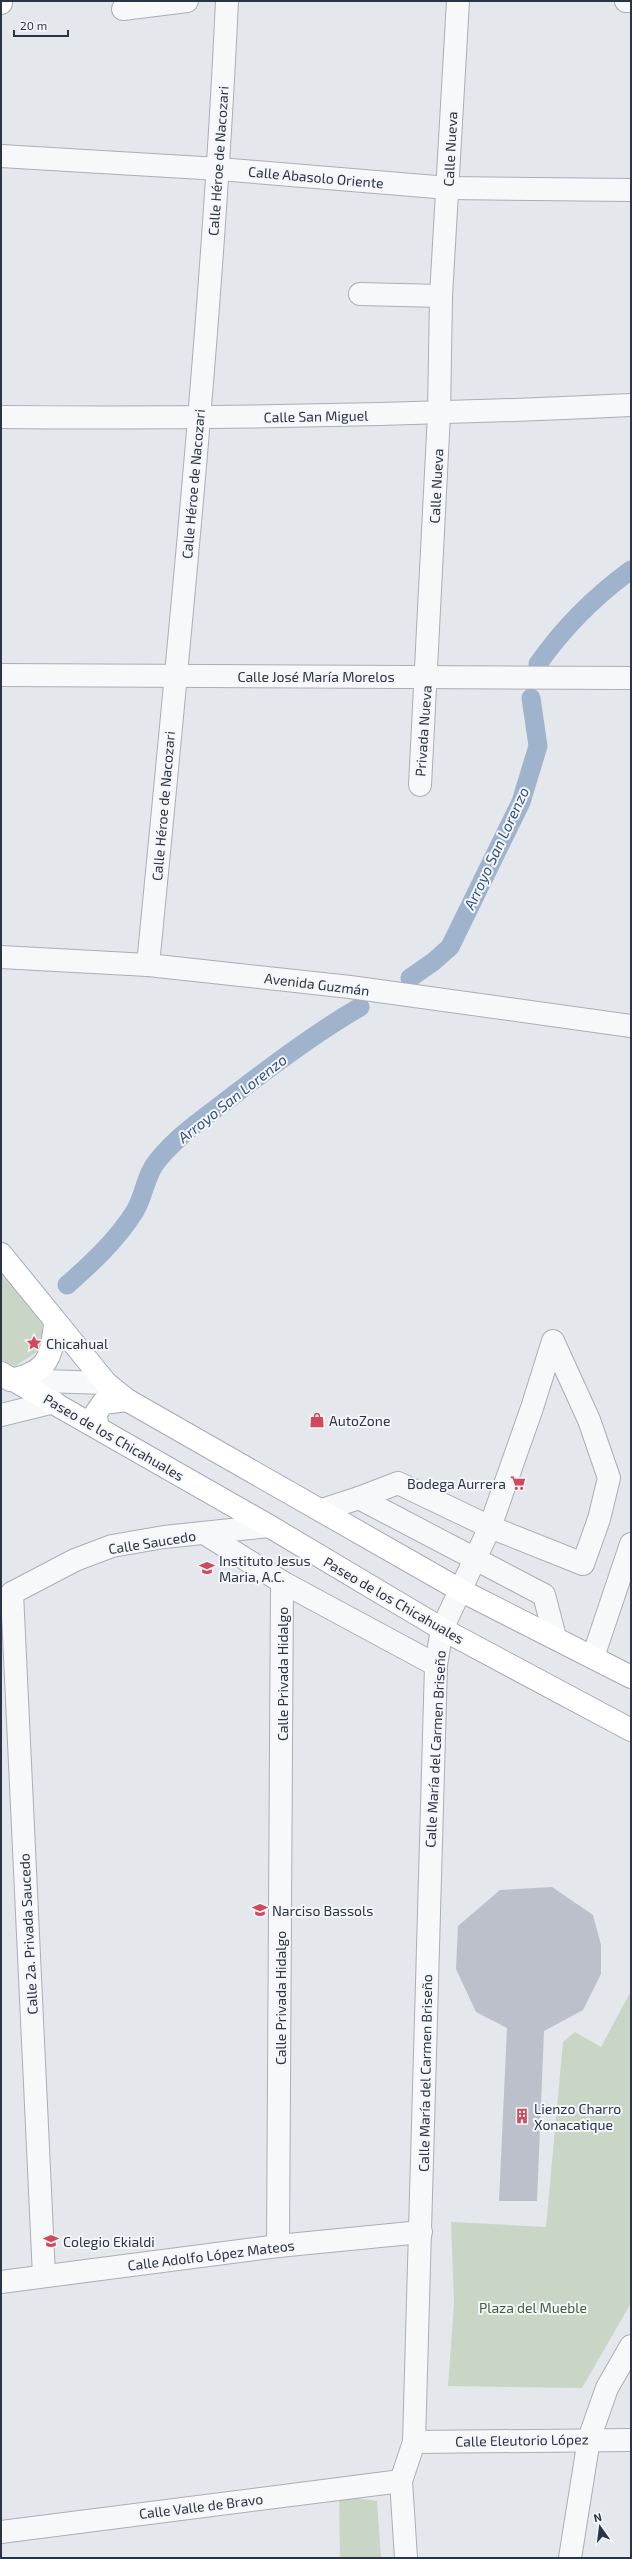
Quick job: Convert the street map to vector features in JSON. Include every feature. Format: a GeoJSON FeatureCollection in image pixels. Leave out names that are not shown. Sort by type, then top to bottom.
{"type":"FeatureCollection","features":[{"type":"Feature","properties":{"kind":"main road"},"geometry":{"type":"LineString","coordinates":[[1,1254],[55,1323],[106,1383],[128,1400],[460,1590],[631,1677]]}},
{"type":"Feature","properties":{"kind":"main road"},"geometry":{"type":"LineString","coordinates":[[6,1378],[30,1376],[47,1362],[52,1349],[55,1323]]}},
{"type":"Feature","properties":{"kind":"main road","name":"Paseo de los Chicahuales"},"geometry":{"type":"LineString","coordinates":[[6,1378],[54,1402],[269,1526],[442,1629],[631,1730]]}},
{"type":"Feature","properties":{"kind":"main road"},"geometry":{"type":"LineString","coordinates":[[97,1427],[96,1413],[103,1403],[128,1400]]}},
{"type":"Feature","properties":{"kind":"street"},"geometry":{"type":"LineString","coordinates":[[123,9],[187,1]]}},
{"type":"Feature","properties":{"kind":"street","name":"Calle Héroe de Nacozari"},"geometry":{"type":"LineString","coordinates":[[148,965],[199,418],[219,169],[227,1]]}},
{"type":"Feature","properties":{"kind":"street","name":"Calle Nueva"},"geometry":{"type":"LineString","coordinates":[[427,676],[439,414],[441,296],[458,1]]}},
{"type":"Feature","properties":{"kind":"street"},"geometry":{"type":"LineString","coordinates":[[626,1],[631,1]]}},
{"type":"Feature","properties":{"kind":"street","name":"Calle Abasolo Oriente"},"geometry":{"type":"LineString","coordinates":[[1,156],[219,169],[448,188],[631,190]]}},
{"type":"Feature","properties":{"kind":"street"},"geometry":{"type":"LineString","coordinates":[[360,294],[441,296]]}},
{"type":"Feature","properties":{"kind":"street","name":"Calle San Miguel"},"geometry":{"type":"LineString","coordinates":[[1,417],[199,418],[439,414],[631,405]]}},
{"type":"Feature","properties":{"kind":"street","name":"Calle José María Morelos"},"geometry":{"type":"LineString","coordinates":[[1,675],[631,678]]}},
{"type":"Feature","properties":{"kind":"street","name":"Privada Nueva"},"geometry":{"type":"LineString","coordinates":[[420,785],[427,676]]}},
{"type":"Feature","properties":{"kind":"street","name":"Avenida Guzmán"},"geometry":{"type":"LineString","coordinates":[[1,958],[148,965],[350,987],[631,1026]]}},
{"type":"Feature","properties":{"kind":"street","name":"Calle María del Carmen Briseño"},"geometry":{"type":"LineString","coordinates":[[406,2558],[401,2481],[414,2442],[436,1665],[442,1629],[476,1560],[490,1527],[532,1408],[553,1341],[589,1420],[609,1478],[599,1519],[583,1564],[490,1527]]}},
{"type":"Feature","properties":{"kind":"street"},"geometry":{"type":"LineString","coordinates":[[6,1378],[50,1383],[106,1383]]}},
{"type":"Feature","properties":{"kind":"street"},"geometry":{"type":"LineString","coordinates":[[1,1415],[54,1402]]}},
{"type":"Feature","properties":{"kind":"street"},"geometry":{"type":"LineString","coordinates":[[322,1510],[398,1483],[490,1527]]}},
{"type":"Feature","properties":{"kind":"street"},"geometry":{"type":"LineString","coordinates":[[359,1498],[544,1595],[555,1637]]}},
{"type":"Feature","properties":{"kind":"street","name":"Calle Saucedo"},"geometry":{"type":"LineString","coordinates":[[7,1598],[75,1560],[112,1546],[204,1533],[269,1526]]}},
{"type":"Feature","properties":{"kind":"street"},"geometry":{"type":"LineString","coordinates":[[204,1533],[282,1582],[436,1665]]}},
{"type":"Feature","properties":{"kind":"street"},"geometry":{"type":"LineString","coordinates":[[593,1657],[631,1544]]}},
{"type":"Feature","properties":{"kind":"street","name":"Calle Privada Hidalgo"},"geometry":{"type":"LineString","coordinates":[[278,2246],[282,1582]]}},
{"type":"Feature","properties":{"kind":"street","name":"Calle 2a. Privada Saucedo"},"geometry":{"type":"LineString","coordinates":[[7,1598],[44,2276]]}},
{"type":"Feature","properties":{"kind":"street","name":"Calle Adolfo López Mateos"},"geometry":{"type":"LineString","coordinates":[[1,2282],[278,2246],[421,2232]]}},
{"type":"Feature","properties":{"kind":"street"},"geometry":{"type":"LineString","coordinates":[[570,2558],[589,2439],[607,2388],[631,2346]]}},
{"type":"Feature","properties":{"kind":"street","name":"Calle Eleutorio López"},"geometry":{"type":"LineString","coordinates":[[414,2442],[589,2439],[631,2440]]}},
{"type":"Feature","properties":{"kind":"street","name":"Calle Valle de Bravo"},"geometry":{"type":"LineString","coordinates":[[1,2532],[401,2481]]}},
{"type":"Feature","properties":{"kind":"green space"},"geometry":{"type":"Polygon","coordinates":[[[1,1265],[41,1315],[45,1347],[15,1366],[1,1360],[1,1265]]]}},
{"type":"Feature","properties":{"kind":"green space","name":"Plaza del Mueble"},"geometry":{"type":"Polygon","coordinates":[[[631,1991],[631,2303],[582,2388],[448,2386],[454,2304],[451,2222],[546,2227],[563,2042],[575,2032],[601,2047],[631,1991]]]}},
{"type":"Feature","properties":{"kind":"green space"},"geometry":{"type":"Polygon","coordinates":[[[339,2496],[377,2501],[381,2558],[340,2558],[339,2496]]]}},
{"type":"Feature","properties":{"kind":"building","name":"Lienzo Charro Xonacatique"},"geometry":{"type":"Polygon","coordinates":[[[552,1887],[593,1915],[601,1945],[601,1974],[583,2010],[544,2031],[537,2201],[499,2201],[507,2028],[476,2012],[456,1969],[458,1926],[500,1890],[552,1887]]]}},
{"type":"Feature","properties":{"kind":"waterway","name":"Arroyo San Lorenzo"},"geometry":{"type":"LineString","coordinates":[[538,664],[580,613],[617,580],[631,570]]}},
{"type":"Feature","properties":{"kind":"waterway","name":"Arroyo San Lorenzo"},"geometry":{"type":"LineString","coordinates":[[410,978],[433,962],[450,947],[521,802],[538,746],[531,698]]}},
{"type":"Feature","properties":{"kind":"waterway","name":"Arroyo San Lorenzo"},"geometry":{"type":"LineString","coordinates":[[67,1285],[95,1260],[128,1222],[138,1205],[150,1172],[158,1160],[176,1140],[283,1058],[328,1026],[360,1007]]}},
{"type":"Feature","properties":{"kind":"place","name":"Chicahual"},"geometry":{"type":"Point","coordinates":[34,1343]}},
{"type":"Feature","properties":{"kind":"place","name":"AutoZone"},"geometry":{"type":"Point","coordinates":[317,1420]}},
{"type":"Feature","properties":{"kind":"place","name":"Bodega Aurrera"},"geometry":{"type":"Point","coordinates":[518,1483]}},
{"type":"Feature","properties":{"kind":"place","name":"Instituto Jesus Maria, A.C."},"geometry":{"type":"Point","coordinates":[207,1568]}},
{"type":"Feature","properties":{"kind":"place","name":"Narciso Bassols"},"geometry":{"type":"Point","coordinates":[260,1910]}},
{"type":"Feature","properties":{"kind":"place","name":"Lienzo Charro Xonacatique"},"geometry":{"type":"Point","coordinates":[522,2116]}},
{"type":"Feature","properties":{"kind":"place","name":"Colegio Ekialdi"},"geometry":{"type":"Point","coordinates":[51,2241]}}]}
